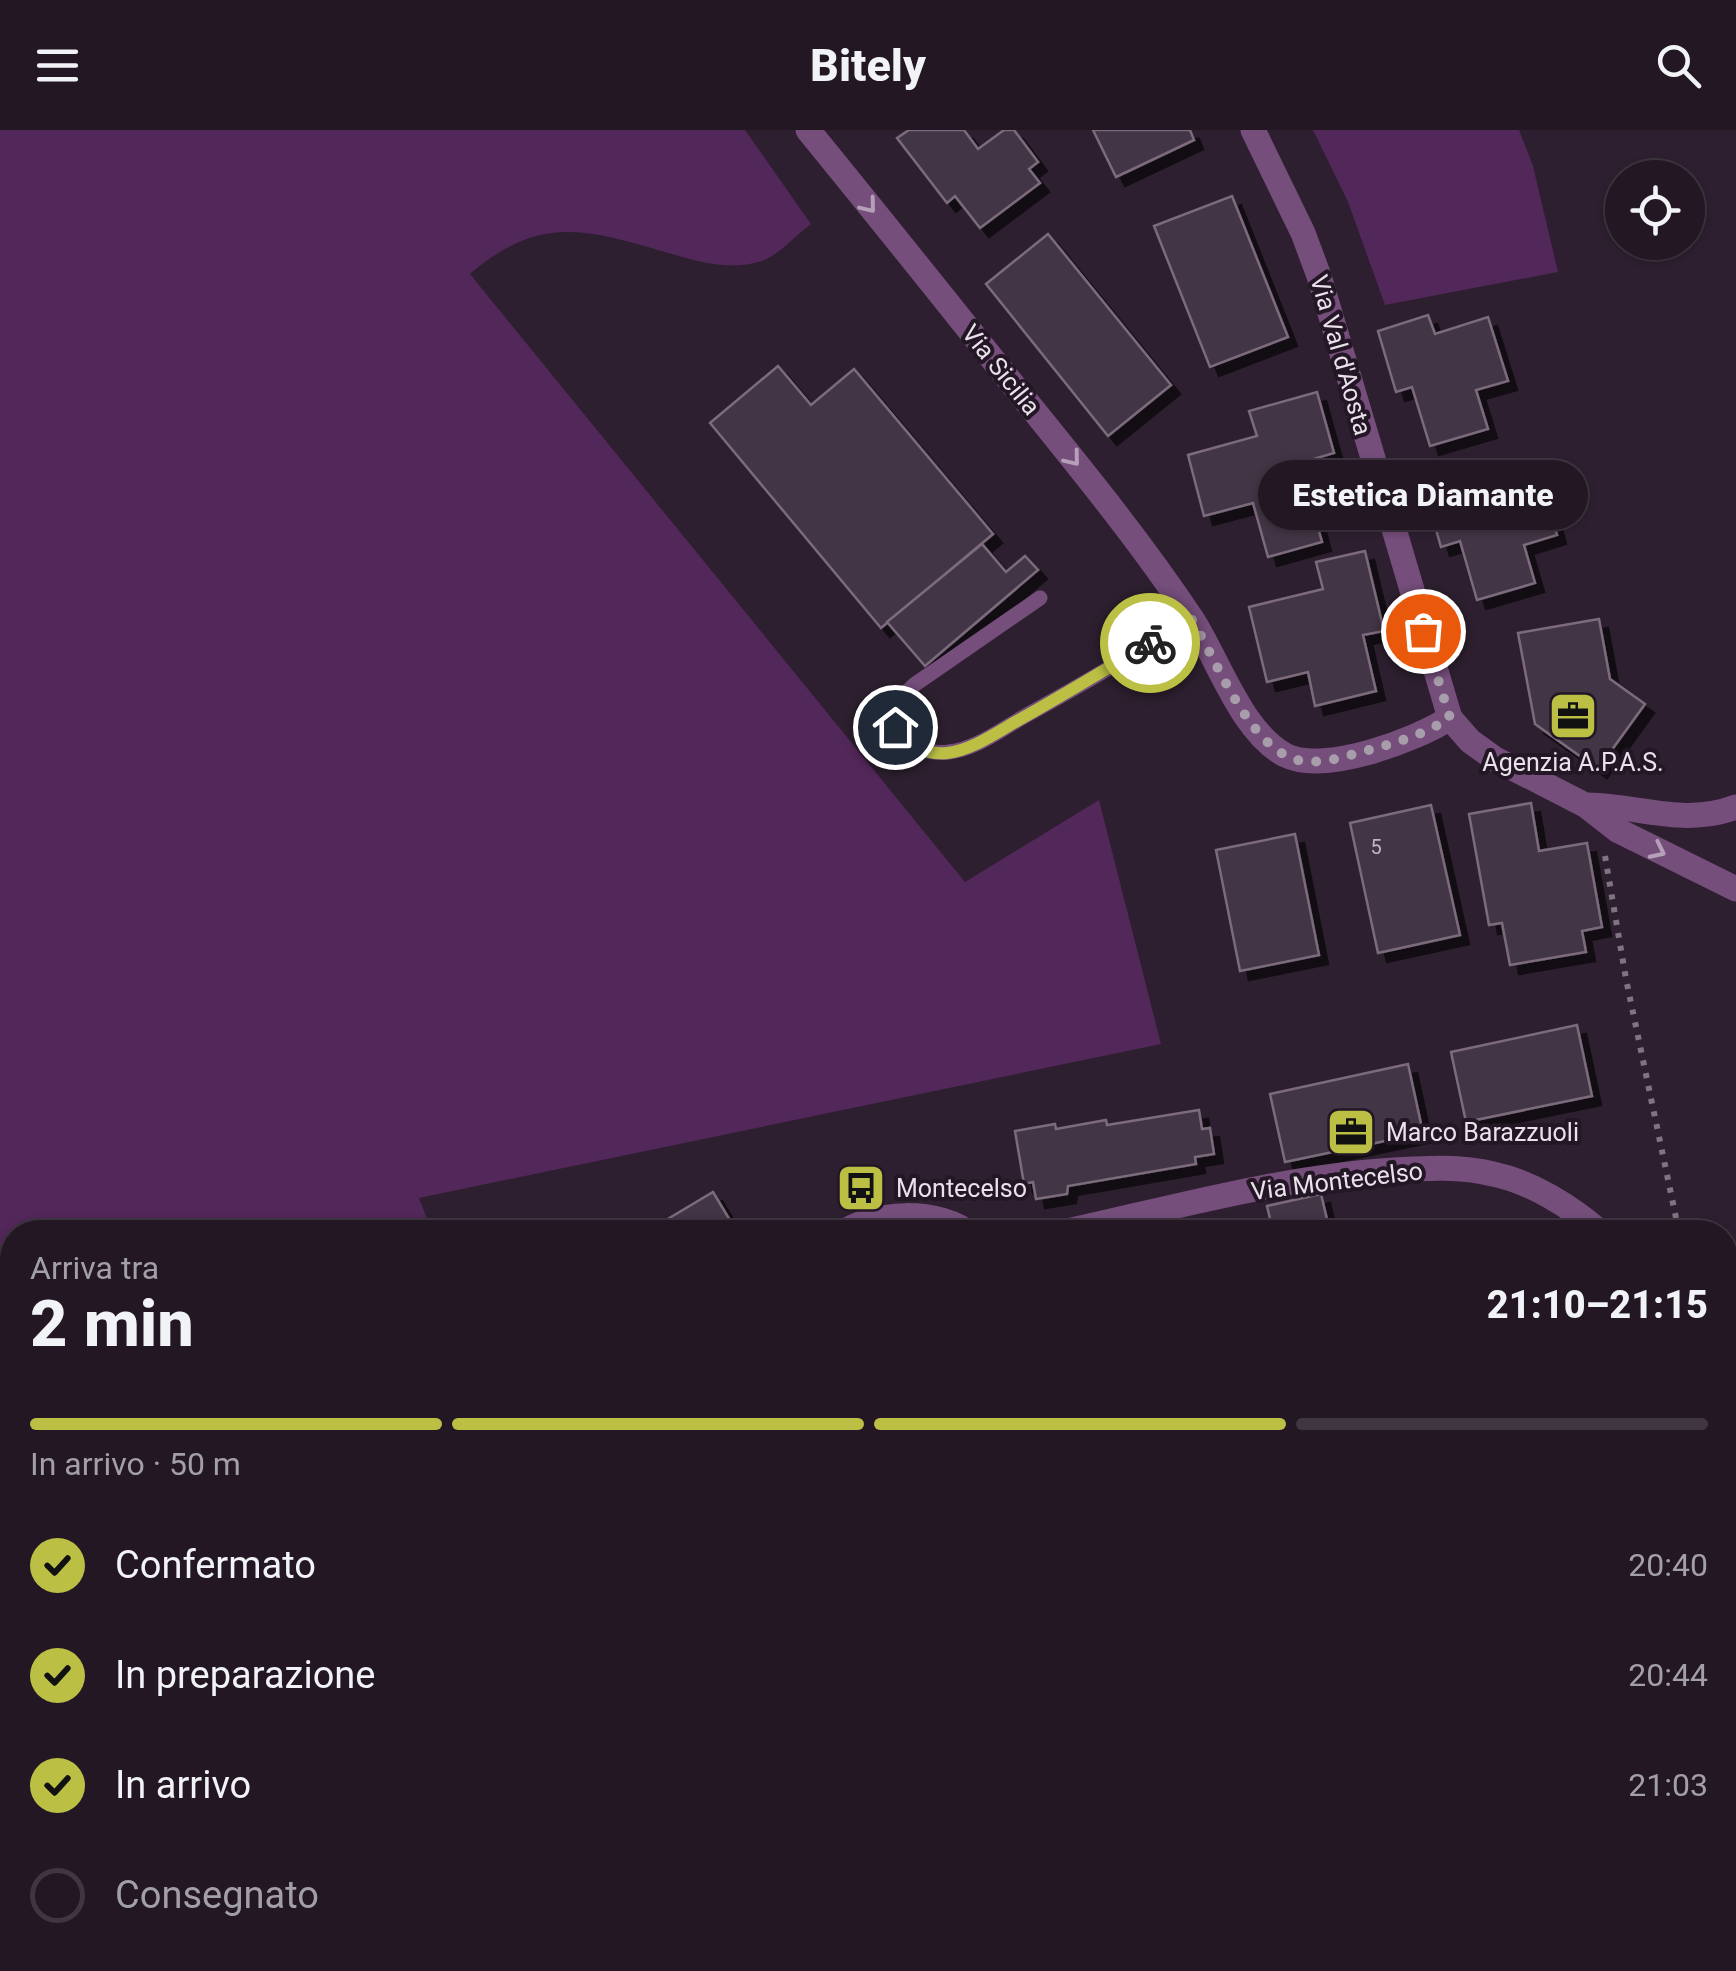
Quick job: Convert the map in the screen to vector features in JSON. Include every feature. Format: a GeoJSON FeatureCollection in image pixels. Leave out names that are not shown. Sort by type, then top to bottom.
{"type":"FeatureCollection","features":[{"type":"Feature","properties":{"kind":"street","name":"Via Sicilia"},"geometry":{"type":"LineString","coordinates":[[808,130],[1137,539],[1189,615],[1249,719],[1269,744],[1291,758],[1333,760],[1407,740],[1450,718]]}},
{"type":"Feature","properties":{"kind":"street","name":"Via Val d'Aosta"},"geometry":{"type":"LineString","coordinates":[[1254,130],[1315,265],[1450,718],[1470,741],[1496,759],[1585,804],[1617,830],[1736,889]]}},
{"type":"Feature","properties":{"kind":"street","name":"Via Val d'Aosta"},"geometry":{"type":"LineString","coordinates":[[1585,804],[1686,817],[1719,814],[1736,807]]}},
{"type":"Feature","properties":{"kind":"street","name":"Via Montecelso"},"geometry":{"type":"LineString","coordinates":[[1118,1220],[1306,1180],[1442,1168],[1517,1180],[1583,1220]]}},
{"type":"Feature","properties":{"kind":"lane"},"geometry":{"type":"LineString","coordinates":[[1040,598],[898,700],[894,714],[900,736],[925,751],[960,750],[1039,709],[1158,638],[1189,615]]}},
{"type":"Feature","properties":{"kind":"lane"},"geometry":{"type":"LineString","coordinates":[[865,1220],[912,1211],[953,1220]]}},
{"type":"Feature","properties":{"kind":"path"},"geometry":{"type":"LineString","coordinates":[[1605,854],[1626,978],[1677,1220]]}},
{"type":"Feature","properties":{"kind":"shaded area"},"geometry":{"type":"Polygon","coordinates":[[[0,130],[745,130],[811,224],[768,258],[751,264],[720,265],[595,234],[570,232],[522,241],[470,274],[965,882],[1099,800],[1161,1044],[419,1198],[427,1220],[0,1220],[0,130]]]}},
{"type":"Feature","properties":{"kind":"shaded area"},"geometry":{"type":"Polygon","coordinates":[[[1313,130],[1519,130],[1533,166],[1558,272],[1385,305],[1348,202],[1313,130]]]}},
{"type":"Feature","properties":{"kind":"building"},"geometry":{"type":"Polygon","coordinates":[[[909,130],[964,130],[978,149],[1004,130],[1014,130],[1038,162],[1029,169],[1040,183],[980,228],[955,196],[947,203],[897,138],[909,130]]]}},
{"type":"Feature","properties":{"kind":"building"},"geometry":{"type":"Polygon","coordinates":[[[1093,130],[1190,130],[1194,140],[1116,177],[1093,130]]]}},
{"type":"Feature","properties":{"kind":"building"},"geometry":{"type":"Polygon","coordinates":[[[1232,196],[1288,337],[1210,367],[1154,226],[1232,196]]]}},
{"type":"Feature","properties":{"kind":"building"},"geometry":{"type":"Polygon","coordinates":[[[1048,234],[1171,385],[1108,436],[986,284],[1048,234]]]}},
{"type":"Feature","properties":{"kind":"building"},"geometry":{"type":"Polygon","coordinates":[[[1428,315],[1435,334],[1488,317],[1508,381],[1476,390],[1488,429],[1430,446],[1412,387],[1396,392],[1378,331],[1428,315]]]}},
{"type":"Feature","properties":{"kind":"building"},"geometry":{"type":"Polygon","coordinates":[[[778,366],[811,405],[854,369],[993,534],[881,628],[710,423],[778,366]]]}},
{"type":"Feature","properties":{"kind":"building"},"geometry":{"type":"Polygon","coordinates":[[[1317,392],[1334,453],[1300,463],[1322,542],[1268,557],[1253,503],[1204,516],[1188,455],[1257,436],[1249,411],[1317,392]]]}},
{"type":"Feature","properties":{"kind":"building"},"geometry":{"type":"Polygon","coordinates":[[[1478,472],[1483,491],[1540,474],[1557,535],[1524,545],[1535,583],[1477,600],[1460,541],[1441,547],[1424,488],[1478,472]]]}},
{"type":"Feature","properties":{"kind":"building"},"geometry":{"type":"Polygon","coordinates":[[[982,544],[1006,572],[1025,556],[1038,570],[925,666],[887,622],[982,544]]]}},
{"type":"Feature","properties":{"kind":"building"},"geometry":{"type":"Polygon","coordinates":[[[1365,551],[1384,631],[1363,635],[1376,691],[1315,706],[1308,672],[1267,682],[1249,607],[1323,589],[1316,562],[1365,551]]]}},
{"type":"Feature","properties":{"kind":"building"},"geometry":{"type":"Polygon","coordinates":[[[1599,619],[1610,679],[1645,704],[1598,769],[1535,724],[1518,633],[1599,619]]]}},
{"type":"Feature","properties":{"kind":"building"},"geometry":{"type":"Polygon","coordinates":[[[1531,803],[1539,851],[1587,843],[1602,927],[1582,931],[1586,952],[1510,965],[1502,923],[1489,925],[1469,814],[1531,803]]]}},
{"type":"Feature","properties":{"kind":"building"},"geometry":{"type":"Polygon","coordinates":[[[1431,805],[1460,935],[1378,953],[1350,823],[1431,805]]]}},
{"type":"Feature","properties":{"kind":"building"},"geometry":{"type":"Polygon","coordinates":[[[1295,834],[1319,955],[1240,971],[1216,850],[1295,834]]]}},
{"type":"Feature","properties":{"kind":"building"},"geometry":{"type":"Polygon","coordinates":[[[1577,1025],[1592,1096],[1466,1122],[1451,1052],[1577,1025]]]}},
{"type":"Feature","properties":{"kind":"building"},"geometry":{"type":"Polygon","coordinates":[[[1408,1064],[1423,1133],[1285,1162],[1270,1094],[1408,1064]]]}},
{"type":"Feature","properties":{"kind":"building"},"geometry":{"type":"Polygon","coordinates":[[[1199,1110],[1202,1129],[1210,1128],[1214,1154],[1195,1157],[1196,1164],[1068,1186],[1067,1194],[1036,1199],[1033,1182],[1024,1184],[1015,1131],[1106,1120],[1107,1125],[1199,1110]]]}},
{"type":"Feature","properties":{"kind":"building"},"geometry":{"type":"Polygon","coordinates":[[[713,1192],[730,1220],[666,1220],[713,1192]]]}},
{"type":"Feature","properties":{"kind":"building"},"geometry":{"type":"Polygon","coordinates":[[[1321,1194],[1327,1220],[1270,1220],[1267,1206],[1321,1194]]]}},
{"type":"Feature","properties":{"kind":"way so far"},"geometry":{"type":"LineString","coordinates":[[1150,643],[1189,615],[1262,737],[1291,758],[1323,762],[1407,740],[1450,718],[1423,631]]}},
{"type":"Feature","properties":{"kind":"place","name":"Estetica Diamante"},"geometry":{"type":"Point","coordinates":[1423,631]}},
{"type":"Feature","properties":{"kind":"place","name":"Agenzia A.P.A.S."},"geometry":{"type":"Point","coordinates":[1573,716]}},
{"type":"Feature","properties":{"kind":"place","name":"Marco Barazzuoli"},"geometry":{"type":"Point","coordinates":[1351,1132]}},
{"type":"Feature","properties":{"kind":"place","name":"Montecelso"},"geometry":{"type":"Point","coordinates":[861,1188]}},
{"type":"Feature","properties":{"kind":"route"},"geometry":{"type":"LineString","coordinates":[[895,727],[910,744],[925,751],[960,750],[992,736],[1150,643]]}}]}
